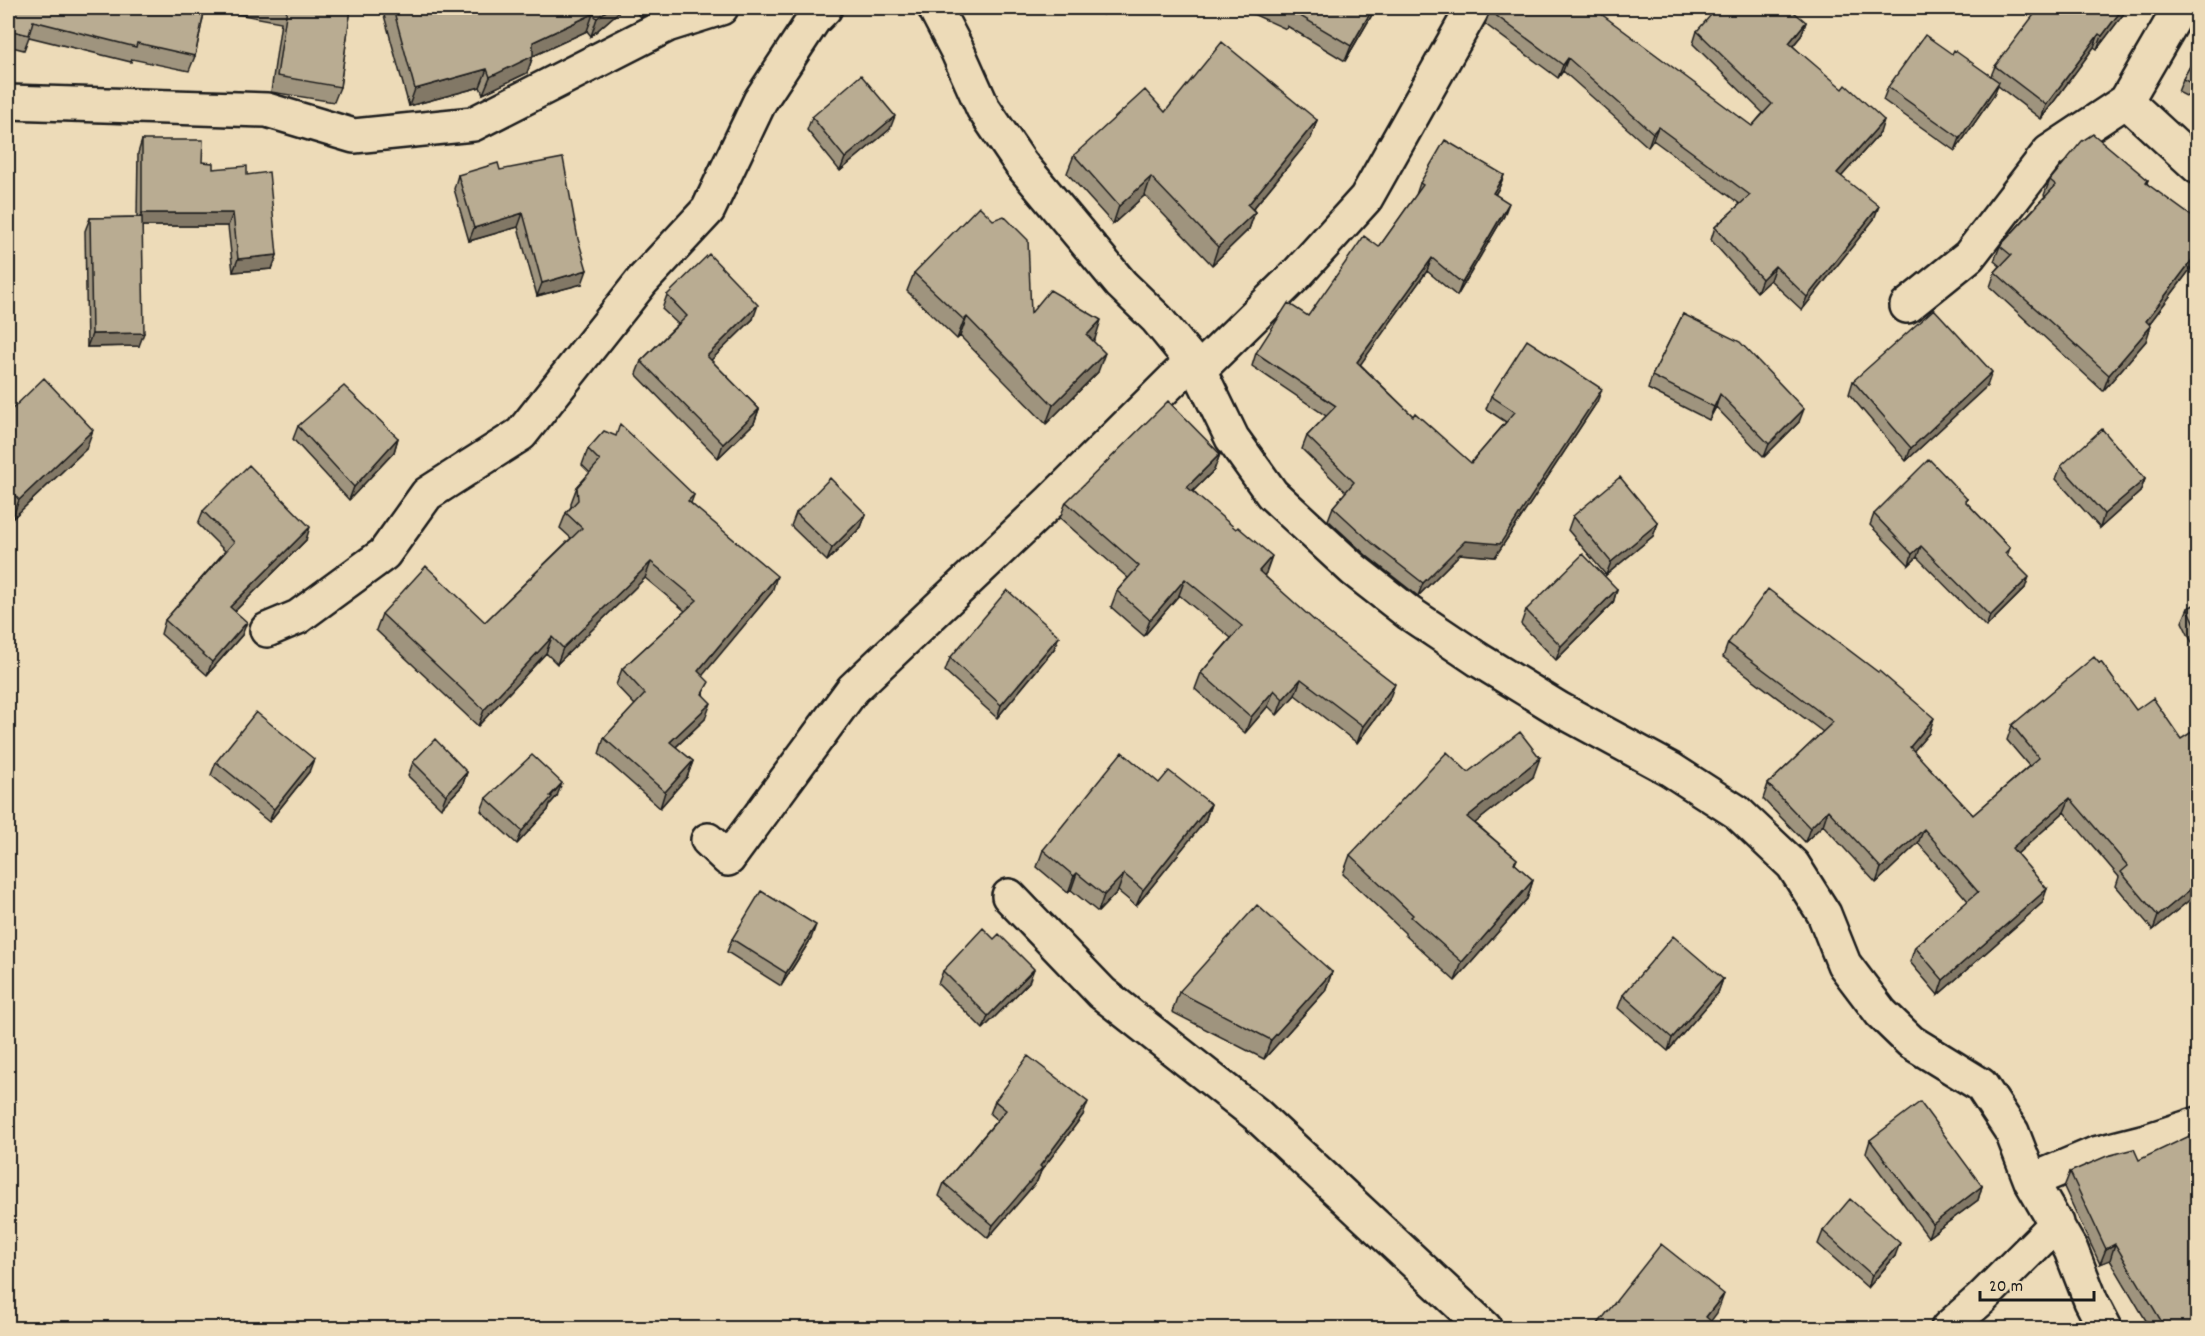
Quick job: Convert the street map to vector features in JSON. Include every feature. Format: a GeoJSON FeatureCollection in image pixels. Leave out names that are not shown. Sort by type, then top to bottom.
{"type":"FeatureCollection","features":[{"type":"Feature","properties":{"kind":"street"},"geometry":{"type":"LineString","coordinates":[[8,102],[267,111],[354,136],[473,124],[667,25],[721,8]]}},
{"type":"Feature","properties":{"kind":"street"},"geometry":{"type":"LineString","coordinates":[[267,630],[298,618],[384,554],[427,494],[521,434],[642,281],[708,210],[760,101],[814,19],[825,8]]}},
{"type":"Feature","properties":{"kind":"street"},"geometry":{"type":"LineString","coordinates":[[935,8],[983,108],[1021,164],[1121,284],[1157,319],[1195,366],[1232,438],[1272,494],[1354,570],[1409,613],[1559,710],[1670,770],[1737,812],[1793,865],[1824,914],[1844,964],[1881,1013],[1911,1042],[1982,1084],[2012,1132],[2031,1181],[2057,1222],[2105,1329]]}},
{"type":"Feature","properties":{"kind":"street"},"geometry":{"type":"LineString","coordinates":[[708,840],[728,859],[853,689],[1195,366],[1297,274],[1366,198],[1473,8]]}},
{"type":"Feature","properties":{"kind":"street"},"geometry":{"type":"LineString","coordinates":[[1907,306],[1969,256],[2049,152],[2126,101],[2180,8]]}},
{"type":"Feature","properties":{"kind":"street"},"geometry":{"type":"LineString","coordinates":[[2126,101],[2198,167]]}},
{"type":"Feature","properties":{"kind":"street"},"geometry":{"type":"LineString","coordinates":[[1009,896],[1101,993],[1257,1115],[1485,1329]]}},
{"type":"Feature","properties":{"kind":"street"},"geometry":{"type":"LineString","coordinates":[[2031,1181],[2095,1154],[2198,1124]]}},
{"type":"Feature","properties":{"kind":"street"},"geometry":{"type":"LineString","coordinates":[[1948,1329],[2057,1222]]}},
{"type":"Feature","properties":{"kind":"building"},"geometry":{"type":"Polygon","coordinates":[[[8,8],[205,8],[195,56],[137,43],[136,47],[33,21],[29,35],[8,30],[8,8]]]}},
{"type":"Feature","properties":{"kind":"building"},"geometry":{"type":"Polygon","coordinates":[[[287,8],[351,8],[340,87],[277,76],[287,8]]]}},
{"type":"Feature","properties":{"kind":"building"},"geometry":{"type":"Polygon","coordinates":[[[393,8],[610,8],[597,18],[593,14],[533,42],[533,56],[490,77],[487,69],[415,89],[393,8]]]}},
{"type":"Feature","properties":{"kind":"building"},"geometry":{"type":"Polygon","coordinates":[[[1277,8],[1373,8],[1351,46],[1292,11],[1291,14],[1277,8]]]}},
{"type":"Feature","properties":{"kind":"building"},"geometry":{"type":"Polygon","coordinates":[[[1492,8],[1593,8],[1752,126],[1772,104],[1697,31],[1717,8],[1789,8],[1806,22],[1789,43],[1843,89],[1846,85],[1884,120],[1837,173],[1879,206],[1807,297],[1775,266],[1762,279],[1715,227],[1750,195],[1658,127],[1653,133],[1568,58],[1563,65],[1490,11],[1492,8]]]}},
{"type":"Feature","properties":{"kind":"building"},"geometry":{"type":"Polygon","coordinates":[[[2039,8],[2123,8],[2102,36],[2099,34],[2046,105],[1995,66],[2039,8]]]}},
{"type":"Feature","properties":{"kind":"building"},"geometry":{"type":"Polygon","coordinates":[[[1925,35],[1952,54],[1954,50],[1999,82],[1960,138],[1888,87],[1925,35]]]}},
{"type":"Feature","properties":{"kind":"building"},"geometry":{"type":"Polygon","coordinates":[[[1222,42],[1317,120],[1248,205],[1255,212],[1218,247],[1151,177],[1119,206],[1074,155],[1145,90],[1165,112],[1222,42]]]}},
{"type":"Feature","properties":{"kind":"building"},"geometry":{"type":"Polygon","coordinates":[[[2198,52],[2198,87],[2183,79],[2198,52]]]}},
{"type":"Feature","properties":{"kind":"building"},"geometry":{"type":"Polygon","coordinates":[[[861,75],[895,116],[845,158],[812,117],[861,75]]]}},
{"type":"Feature","properties":{"kind":"building"},"geometry":{"type":"Polygon","coordinates":[[[2093,134],[2148,180],[2146,183],[2198,221],[2198,252],[2146,321],[2151,326],[2109,375],[1995,272],[2011,255],[2000,246],[2056,185],[2050,180],[2082,141],[2093,134]]]}},
{"type":"Feature","properties":{"kind":"building"},"geometry":{"type":"Polygon","coordinates":[[[142,140],[203,140],[202,162],[213,163],[213,169],[247,166],[247,175],[269,172],[277,255],[238,259],[233,213],[142,213],[142,140]]]}},
{"type":"Feature","properties":{"kind":"building"},"geometry":{"type":"Polygon","coordinates":[[[1445,140],[1504,175],[1493,193],[1509,203],[1462,283],[1432,258],[1357,362],[1413,416],[1415,413],[1471,463],[1515,412],[1491,396],[1527,340],[1602,389],[1500,544],[1465,541],[1423,583],[1372,543],[1333,507],[1354,482],[1307,436],[1336,406],[1256,353],[1288,303],[1308,316],[1364,236],[1379,247],[1423,185],[1420,183],[1445,140]]]}},
{"type":"Feature","properties":{"kind":"building"},"geometry":{"type":"Polygon","coordinates":[[[563,158],[578,239],[587,270],[542,283],[523,213],[474,228],[458,175],[498,163],[500,170],[563,158]]]}},
{"type":"Feature","properties":{"kind":"building"},"geometry":{"type":"Polygon","coordinates":[[[979,206],[993,220],[1004,216],[1028,240],[1031,313],[1050,290],[1101,320],[1087,335],[1105,353],[1053,405],[967,317],[964,320],[914,273],[979,206]]]}},
{"type":"Feature","properties":{"kind":"building"},"geometry":{"type":"Polygon","coordinates":[[[142,217],[144,333],[92,334],[90,218],[142,217]]]}},
{"type":"Feature","properties":{"kind":"building"},"geometry":{"type":"Polygon","coordinates":[[[709,254],[758,305],[707,356],[759,409],[723,444],[641,361],[687,316],[667,295],[709,254]]]}},
{"type":"Feature","properties":{"kind":"building"},"geometry":{"type":"Polygon","coordinates":[[[1934,309],[1992,372],[1911,448],[1853,381],[1934,309]]]}},
{"type":"Feature","properties":{"kind":"building"},"geometry":{"type":"Polygon","coordinates":[[[1683,314],[1740,342],[1804,409],[1769,444],[1720,394],[1714,407],[1652,376],[1683,314]]]}},
{"type":"Feature","properties":{"kind":"building"},"geometry":{"type":"Polygon","coordinates":[[[44,378],[93,430],[19,500],[8,487],[8,413],[44,378]]]}},
{"type":"Feature","properties":{"kind":"building"},"geometry":{"type":"Polygon","coordinates":[[[344,386],[398,438],[354,487],[298,426],[344,386]]]}},
{"type":"Feature","properties":{"kind":"building"},"geometry":{"type":"Polygon","coordinates":[[[1168,401],[1220,454],[1187,487],[1272,556],[1259,571],[1326,631],[1395,684],[1363,726],[1301,679],[1283,699],[1274,690],[1251,717],[1201,673],[1242,626],[1185,579],[1150,620],[1117,591],[1139,566],[1066,502],[1168,401]]]}},
{"type":"Feature","properties":{"kind":"building"},"geometry":{"type":"Polygon","coordinates":[[[620,424],[694,495],[688,501],[777,576],[698,671],[709,682],[702,694],[711,703],[670,742],[693,761],[665,792],[604,738],[645,694],[622,669],[697,600],[651,562],[563,648],[552,637],[484,710],[382,614],[426,566],[485,622],[582,528],[566,513],[578,500],[577,487],[600,461],[588,449],[604,431],[616,436],[620,424]]]}},
{"type":"Feature","properties":{"kind":"building"},"geometry":{"type":"Polygon","coordinates":[[[2102,429],[2145,479],[2104,514],[2061,466],[2102,429]]]}},
{"type":"Feature","properties":{"kind":"building"},"geometry":{"type":"Polygon","coordinates":[[[1929,459],[2010,548],[2005,553],[2029,577],[1990,616],[1921,546],[1912,554],[1874,514],[1929,459]]]}},
{"type":"Feature","properties":{"kind":"building"},"geometry":{"type":"Polygon","coordinates":[[[249,465],[310,527],[230,607],[247,622],[212,662],[165,620],[234,542],[203,511],[249,465]]]}},
{"type":"Feature","properties":{"kind":"building"},"geometry":{"type":"Polygon","coordinates":[[[1620,477],[1658,523],[1611,562],[1573,516],[1620,477]]]}},
{"type":"Feature","properties":{"kind":"building"},"geometry":{"type":"Polygon","coordinates":[[[830,478],[866,514],[832,548],[796,513],[830,478]]]}},
{"type":"Feature","properties":{"kind":"building"},"geometry":{"type":"Polygon","coordinates":[[[1583,554],[1617,589],[1561,646],[1526,610],[1583,554]]]}},
{"type":"Feature","properties":{"kind":"building"},"geometry":{"type":"Polygon","coordinates":[[[1768,589],[1879,671],[1934,718],[1910,747],[1973,815],[2039,758],[2012,725],[2094,657],[2099,663],[2101,662],[2136,710],[2153,698],[2181,739],[2198,728],[2198,883],[2158,916],[2121,872],[2128,866],[2070,798],[2012,848],[2047,889],[1943,980],[1915,947],[1978,892],[1924,829],[1881,868],[1828,810],[1810,828],[1768,784],[1833,722],[1728,643],[1768,589]]]}},
{"type":"Feature","properties":{"kind":"building"},"geometry":{"type":"Polygon","coordinates":[[[1007,590],[1059,636],[1001,705],[950,658],[1007,590]]]}},
{"type":"Feature","properties":{"kind":"building"},"geometry":{"type":"Polygon","coordinates":[[[2198,603],[2198,630],[2188,608],[2198,603]]]}},
{"type":"Feature","properties":{"kind":"building"},"geometry":{"type":"Polygon","coordinates":[[[256,712],[314,759],[274,809],[216,762],[256,712]]]}},
{"type":"Feature","properties":{"kind":"building"},"geometry":{"type":"Polygon","coordinates":[[[1520,732],[1540,758],[1467,817],[1517,859],[1514,863],[1533,880],[1462,962],[1411,917],[1413,915],[1350,855],[1447,752],[1468,772],[1520,732]]]}},
{"type":"Feature","properties":{"kind":"building"},"geometry":{"type":"Polygon","coordinates":[[[435,739],[467,772],[446,795],[413,762],[435,739]]]}},
{"type":"Feature","properties":{"kind":"building"},"geometry":{"type":"Polygon","coordinates":[[[1122,752],[1159,783],[1169,771],[1211,804],[1143,890],[1124,874],[1104,895],[1077,873],[1074,876],[1043,850],[1122,752]]]}},
{"type":"Feature","properties":{"kind":"building"},"geometry":{"type":"Polygon","coordinates":[[[532,755],[562,783],[522,831],[486,798],[532,755]]]}},
{"type":"Feature","properties":{"kind":"building"},"geometry":{"type":"Polygon","coordinates":[[[761,891],[816,925],[786,973],[732,939],[761,891]]]}},
{"type":"Feature","properties":{"kind":"building"},"geometry":{"type":"Polygon","coordinates":[[[1257,905],[1332,972],[1271,1040],[1179,992],[1257,905]]]}},
{"type":"Feature","properties":{"kind":"building"},"geometry":{"type":"Polygon","coordinates":[[[983,928],[994,939],[999,934],[1034,969],[988,1016],[943,971],[983,928]]]}},
{"type":"Feature","properties":{"kind":"building"},"geometry":{"type":"Polygon","coordinates":[[[1673,936],[1723,979],[1672,1038],[1623,995],[1673,936]]]}},
{"type":"Feature","properties":{"kind":"building"},"geometry":{"type":"Polygon","coordinates":[[[1028,1056],[1088,1102],[1040,1166],[1042,1168],[993,1225],[944,1183],[1006,1110],[995,1101],[1028,1056]]]}},
{"type":"Feature","properties":{"kind":"building"},"geometry":{"type":"Polygon","coordinates":[[[1920,1102],[1982,1186],[1933,1224],[1870,1140],[1920,1102]]]}},
{"type":"Feature","properties":{"kind":"building"},"geometry":{"type":"Polygon","coordinates":[[[2198,1132],[2198,1329],[2166,1329],[2115,1244],[2106,1249],[2070,1172],[2107,1156],[2134,1149],[2139,1160],[2198,1132]]]}},
{"type":"Feature","properties":{"kind":"building"},"geometry":{"type":"Polygon","coordinates":[[[1850,1199],[1900,1243],[1872,1275],[1823,1231],[1850,1199]]]}},
{"type":"Feature","properties":{"kind":"building"},"geometry":{"type":"Polygon","coordinates":[[[1661,1244],[1724,1294],[1706,1317],[1720,1329],[1594,1329],[1661,1244]]]}}]}
